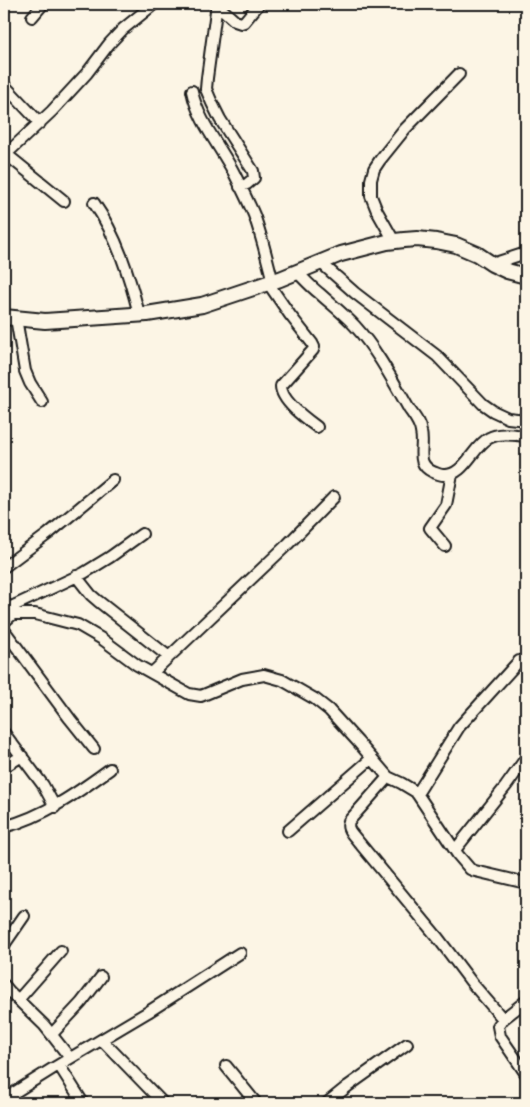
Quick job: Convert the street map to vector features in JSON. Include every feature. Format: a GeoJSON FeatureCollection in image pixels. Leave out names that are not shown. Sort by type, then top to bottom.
{"type":"FeatureCollection","features":[{"type":"Feature","properties":{"kind":"street"},"geometry":{"type":"LineString","coordinates":[[32,17],[43,4]]}},
{"type":"Feature","properties":{"kind":"street"},"geometry":{"type":"LineString","coordinates":[[64,201],[5,155],[40,123],[87,73],[123,29],[154,4]]}},
{"type":"Feature","properties":{"kind":"street"},"geometry":{"type":"LineString","coordinates":[[216,4],[240,24],[259,4]]}},
{"type":"Feature","properties":{"kind":"street"},"geometry":{"type":"LineString","coordinates":[[216,4],[206,89],[220,119],[253,172],[254,178],[240,187]]}},
{"type":"Feature","properties":{"kind":"street"},"geometry":{"type":"LineString","coordinates":[[394,241],[371,196],[371,180],[374,169],[405,129],[459,74]]}},
{"type":"Feature","properties":{"kind":"street"},"geometry":{"type":"LineString","coordinates":[[4,84],[40,123]]}},
{"type":"Feature","properties":{"kind":"street"},"geometry":{"type":"LineString","coordinates":[[192,91],[203,120],[228,161],[254,215],[262,240],[271,283],[290,315],[314,347],[281,386],[281,392],[305,418],[317,427]]}},
{"type":"Feature","properties":{"kind":"street"},"geometry":{"type":"LineString","coordinates":[[94,203],[108,226],[121,254],[140,314]]}},
{"type":"Feature","properties":{"kind":"street"},"geometry":{"type":"LineString","coordinates":[[42,402],[25,371],[10,317],[45,321],[140,314],[202,305],[271,283],[320,262],[367,246],[417,239],[449,243],[471,251],[507,271],[526,276]]}},
{"type":"Feature","properties":{"kind":"street"},"geometry":{"type":"LineString","coordinates":[[492,264],[526,253]]}},
{"type":"Feature","properties":{"kind":"street"},"geometry":{"type":"LineString","coordinates":[[320,262],[355,293],[437,356],[483,404],[508,418],[526,420]]}},
{"type":"Feature","properties":{"kind":"street"},"geometry":{"type":"LineString","coordinates":[[297,272],[344,315],[371,345],[420,427],[423,444],[420,456],[424,466],[430,471],[440,475],[452,474],[489,438],[510,435],[526,436]]}},
{"type":"Feature","properties":{"kind":"street"},"geometry":{"type":"LineString","coordinates":[[445,546],[430,528],[446,505],[452,474]]}},
{"type":"Feature","properties":{"kind":"street"},"geometry":{"type":"LineString","coordinates":[[4,567],[48,534],[113,480]]}},
{"type":"Feature","properties":{"kind":"street"},"geometry":{"type":"LineString","coordinates":[[152,674],[288,544],[334,497]]}},
{"type":"Feature","properties":{"kind":"street"},"geometry":{"type":"LineString","coordinates":[[4,622],[9,608],[76,576],[110,557],[142,534]]}},
{"type":"Feature","properties":{"kind":"street"},"geometry":{"type":"LineString","coordinates":[[76,576],[91,595],[169,657]]}},
{"type":"Feature","properties":{"kind":"street"},"geometry":{"type":"LineString","coordinates":[[9,608],[78,625],[102,639],[136,665],[195,696],[200,696],[242,679],[264,674],[282,680],[315,699],[329,710],[388,777],[409,787],[417,794],[466,865],[475,872],[526,883]]}},
{"type":"Feature","properties":{"kind":"street"},"geometry":{"type":"LineString","coordinates":[[4,630],[94,749]]}},
{"type":"Feature","properties":{"kind":"street"},"geometry":{"type":"LineString","coordinates":[[417,794],[459,727],[519,661]]}},
{"type":"Feature","properties":{"kind":"street"},"geometry":{"type":"LineString","coordinates":[[4,733],[42,785],[55,807]]}},
{"type":"Feature","properties":{"kind":"street"},"geometry":{"type":"LineString","coordinates":[[4,767],[22,756]]}},
{"type":"Feature","properties":{"kind":"street"},"geometry":{"type":"LineString","coordinates":[[288,831],[372,758]]}},
{"type":"Feature","properties":{"kind":"street"},"geometry":{"type":"LineString","coordinates":[[455,850],[526,758]]}},
{"type":"Feature","properties":{"kind":"street"},"geometry":{"type":"LineString","coordinates":[[4,827],[55,807],[110,769]]}},
{"type":"Feature","properties":{"kind":"street"},"geometry":{"type":"LineString","coordinates":[[388,777],[348,821],[348,829],[502,1019]]}},
{"type":"Feature","properties":{"kind":"street"},"geometry":{"type":"LineString","coordinates":[[4,945],[24,916]]}},
{"type":"Feature","properties":{"kind":"street"},"geometry":{"type":"LineString","coordinates":[[18,1000],[61,951]]}},
{"type":"Feature","properties":{"kind":"street"},"geometry":{"type":"LineString","coordinates":[[4,1099],[148,1012],[240,953]]}},
{"type":"Feature","properties":{"kind":"street"},"geometry":{"type":"LineString","coordinates":[[52,1034],[102,977]]}},
{"type":"Feature","properties":{"kind":"street"},"geometry":{"type":"LineString","coordinates":[[4,985],[44,1025],[70,1058]]}},
{"type":"Feature","properties":{"kind":"street"},"geometry":{"type":"LineString","coordinates":[[526,1001],[502,1019],[498,1026],[500,1036],[526,1074]]}},
{"type":"Feature","properties":{"kind":"street"},"geometry":{"type":"LineString","coordinates":[[102,1040],[163,1103]]}},
{"type":"Feature","properties":{"kind":"street"},"geometry":{"type":"LineString","coordinates":[[327,1103],[408,1044]]}},
{"type":"Feature","properties":{"kind":"street"},"geometry":{"type":"LineString","coordinates":[[226,1066],[256,1103]]}},
{"type":"Feature","properties":{"kind":"street"},"geometry":{"type":"LineString","coordinates":[[55,1067],[83,1103]]}}]}
